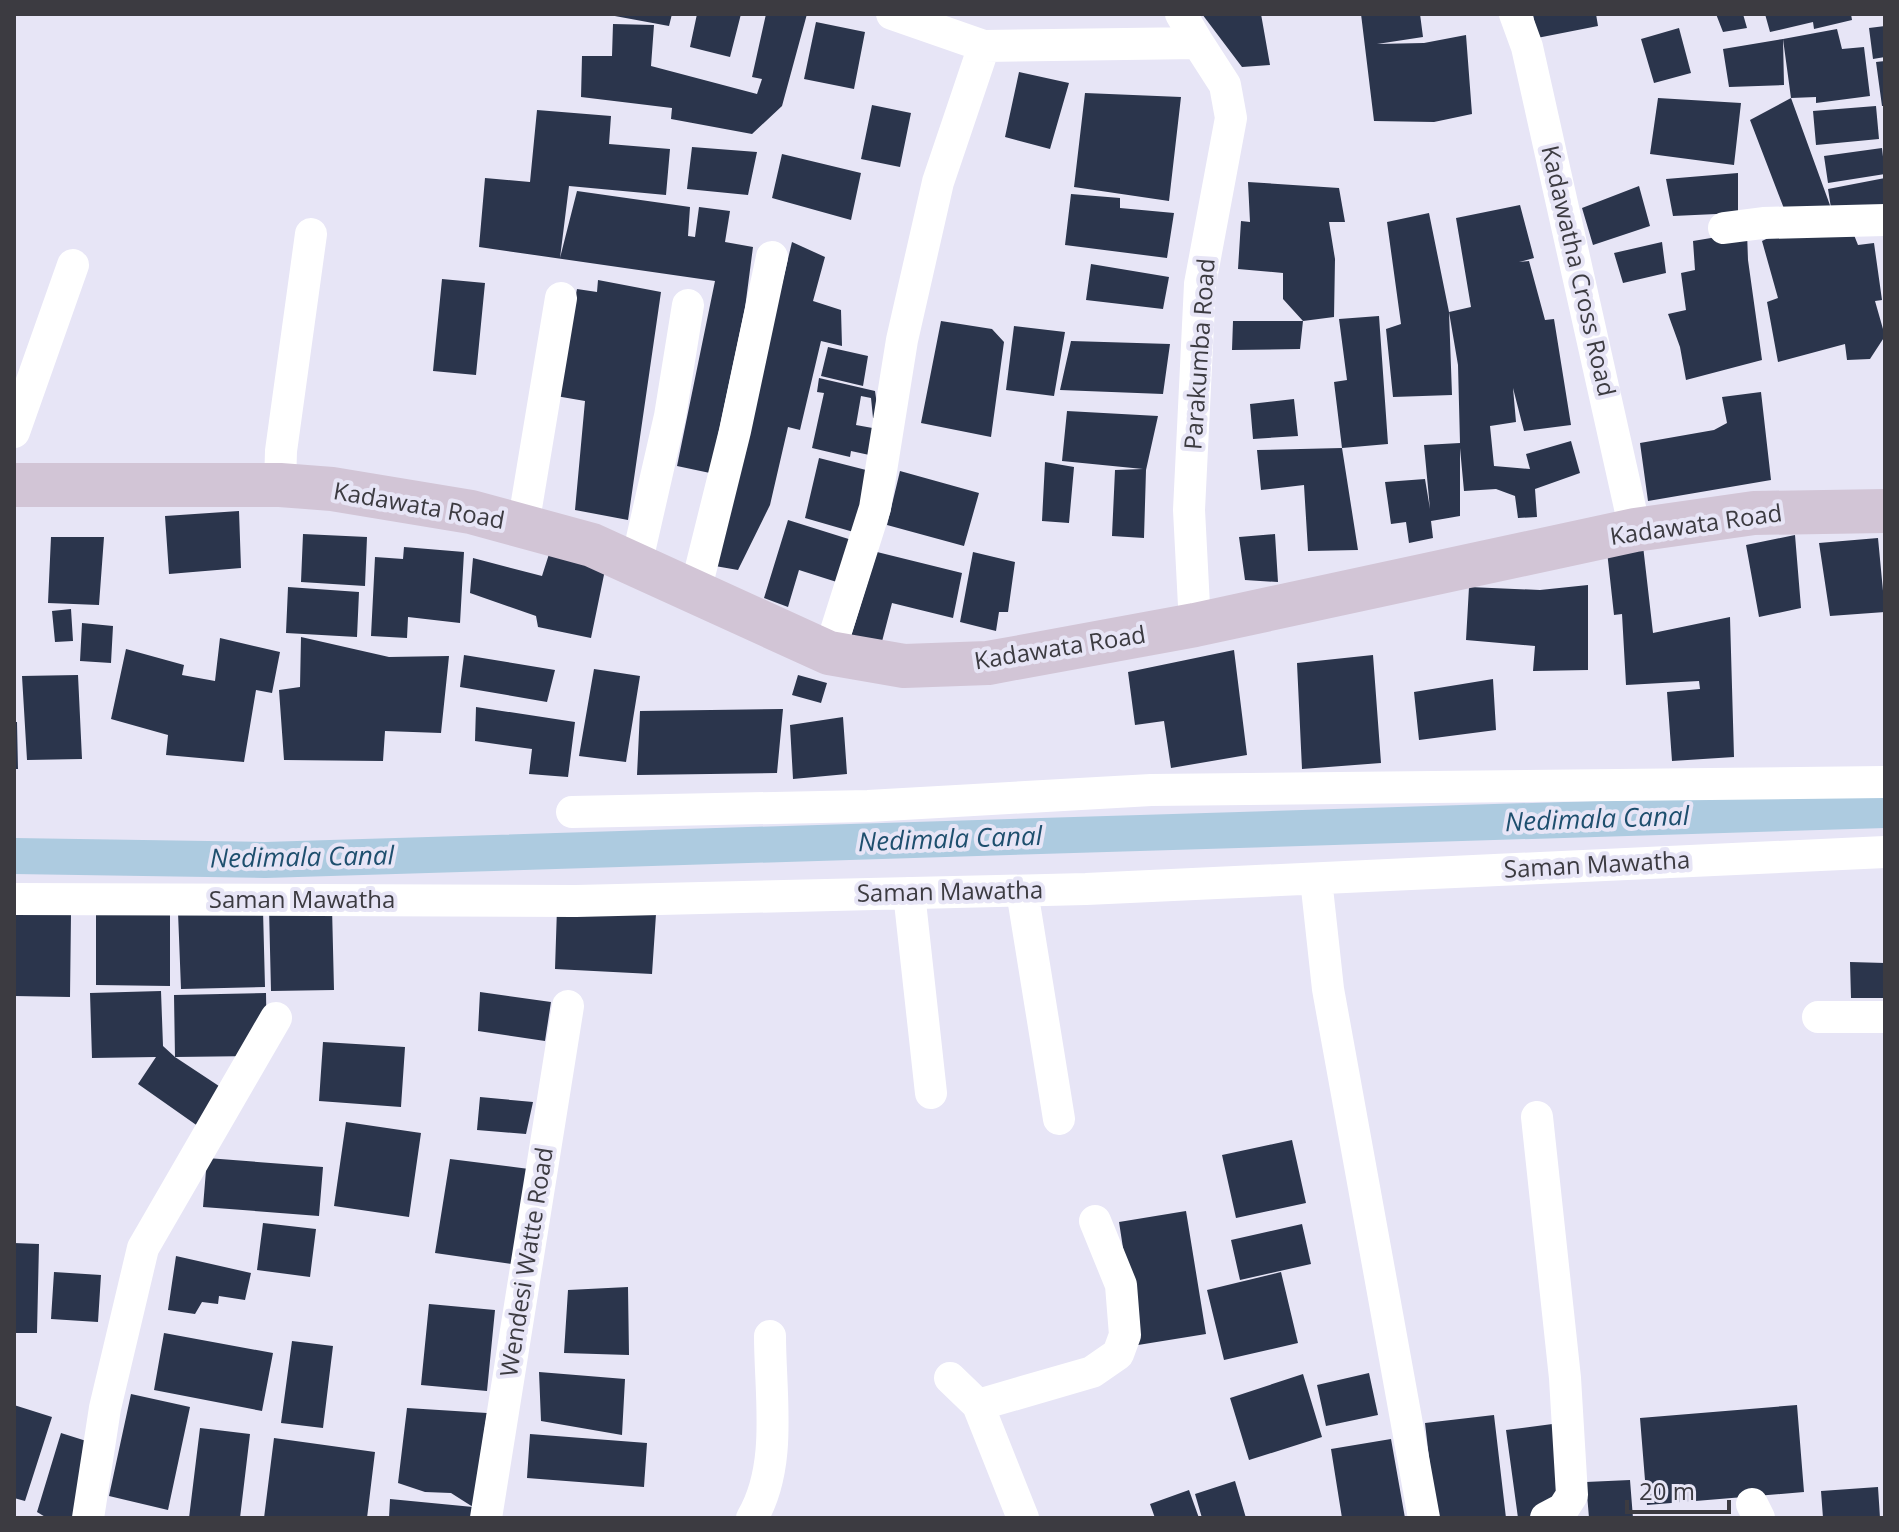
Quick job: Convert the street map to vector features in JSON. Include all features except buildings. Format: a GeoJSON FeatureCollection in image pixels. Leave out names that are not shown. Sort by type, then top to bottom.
{"type":"FeatureCollection","features":[{"type":"Feature","properties":{"kind":"street"},"geometry":{"type":"LineString","coordinates":[[892,14],[984,46],[1145,47],[1198,43],[1181,14]]}},
{"type":"Feature","properties":{"kind":"street","name":"Kadawatha Cross Road"},"geometry":{"type":"LineString","coordinates":[[1515,14],[1527,47],[1635,530]]}},
{"type":"Feature","properties":{"kind":"street","name":"Parakumba Road"},"geometry":{"type":"LineString","coordinates":[[1195,625],[1189,510],[1200,284],[1231,118],[1225,85],[1198,43]]}},
{"type":"Feature","properties":{"kind":"street"},"geometry":{"type":"LineString","coordinates":[[829,653],[875,508],[902,340],[938,182],[984,46]]}},
{"type":"Feature","properties":{"kind":"street"},"geometry":{"type":"LineString","coordinates":[[1724,228],[1763,223],[1885,220]]}},
{"type":"Feature","properties":{"kind":"street"},"geometry":{"type":"LineString","coordinates":[[280,485],[281,451],[311,234]]}},
{"type":"Feature","properties":{"kind":"street"},"geometry":{"type":"LineString","coordinates":[[695,592],[735,431],[772,257]]}},
{"type":"Feature","properties":{"kind":"street"},"geometry":{"type":"LineString","coordinates":[[14,432],[73,265]]}},
{"type":"Feature","properties":{"kind":"street"},"geometry":{"type":"LineString","coordinates":[[523,526],[561,298]]}},
{"type":"Feature","properties":{"kind":"street"},"geometry":{"type":"LineString","coordinates":[[636,565],[670,416],[688,305]]}},
{"type":"Feature","properties":{"kind":"street","name":"Kadawata Road"},"geometry":{"type":"LineString","coordinates":[[14,485],[280,485],[332,489],[471,512],[592,545],[829,653],[904,666],[988,663],[1195,625],[1635,530],[1754,513],[1885,511]]}},
{"type":"Feature","properties":{"kind":"street"},"geometry":{"type":"LineString","coordinates":[[572,812],[868,806],[1151,790],[1885,782]]}},
{"type":"Feature","properties":{"kind":"street","name":"Saman Mawatha"},"geometry":{"type":"LineString","coordinates":[[14,899],[576,901],[1022,891],[1885,852]]}},
{"type":"Feature","properties":{"kind":"street"},"geometry":{"type":"LineString","coordinates":[[1316,879],[1328,989],[1424,1518]]}},
{"type":"Feature","properties":{"kind":"street"},"geometry":{"type":"LineString","coordinates":[[1022,891],[1059,1119]]}},
{"type":"Feature","properties":{"kind":"street"},"geometry":{"type":"LineString","coordinates":[[909,893],[931,1093]]}},
{"type":"Feature","properties":{"kind":"street","name":"Wendesi Watte Road"},"geometry":{"type":"LineString","coordinates":[[486,1518],[568,1006]]}},
{"type":"Feature","properties":{"kind":"street"},"geometry":{"type":"LineString","coordinates":[[1818,1017],[1885,1017]]}},
{"type":"Feature","properties":{"kind":"street"},"geometry":{"type":"LineString","coordinates":[[88,1518],[105,1408],[143,1248],[276,1018]]}},
{"type":"Feature","properties":{"kind":"street"},"geometry":{"type":"LineString","coordinates":[[1537,1117],[1565,1378],[1572,1495],[1563,1509],[1546,1518]]}},
{"type":"Feature","properties":{"kind":"street"},"geometry":{"type":"LineString","coordinates":[[978,1405],[1092,1372],[1118,1354],[1125,1335],[1121,1285],[1095,1221]]}},
{"type":"Feature","properties":{"kind":"street"},"geometry":{"type":"LineString","coordinates":[[752,1518],[764,1497],[771,1465],[770,1336]]}},
{"type":"Feature","properties":{"kind":"street"},"geometry":{"type":"LineString","coordinates":[[950,1378],[978,1405],[1023,1518]]}},
{"type":"Feature","properties":{"kind":"waterway","name":"Nedimala Canal"},"geometry":{"type":"LineString","coordinates":[[14,856],[265,860],[1885,810]]}}]}
